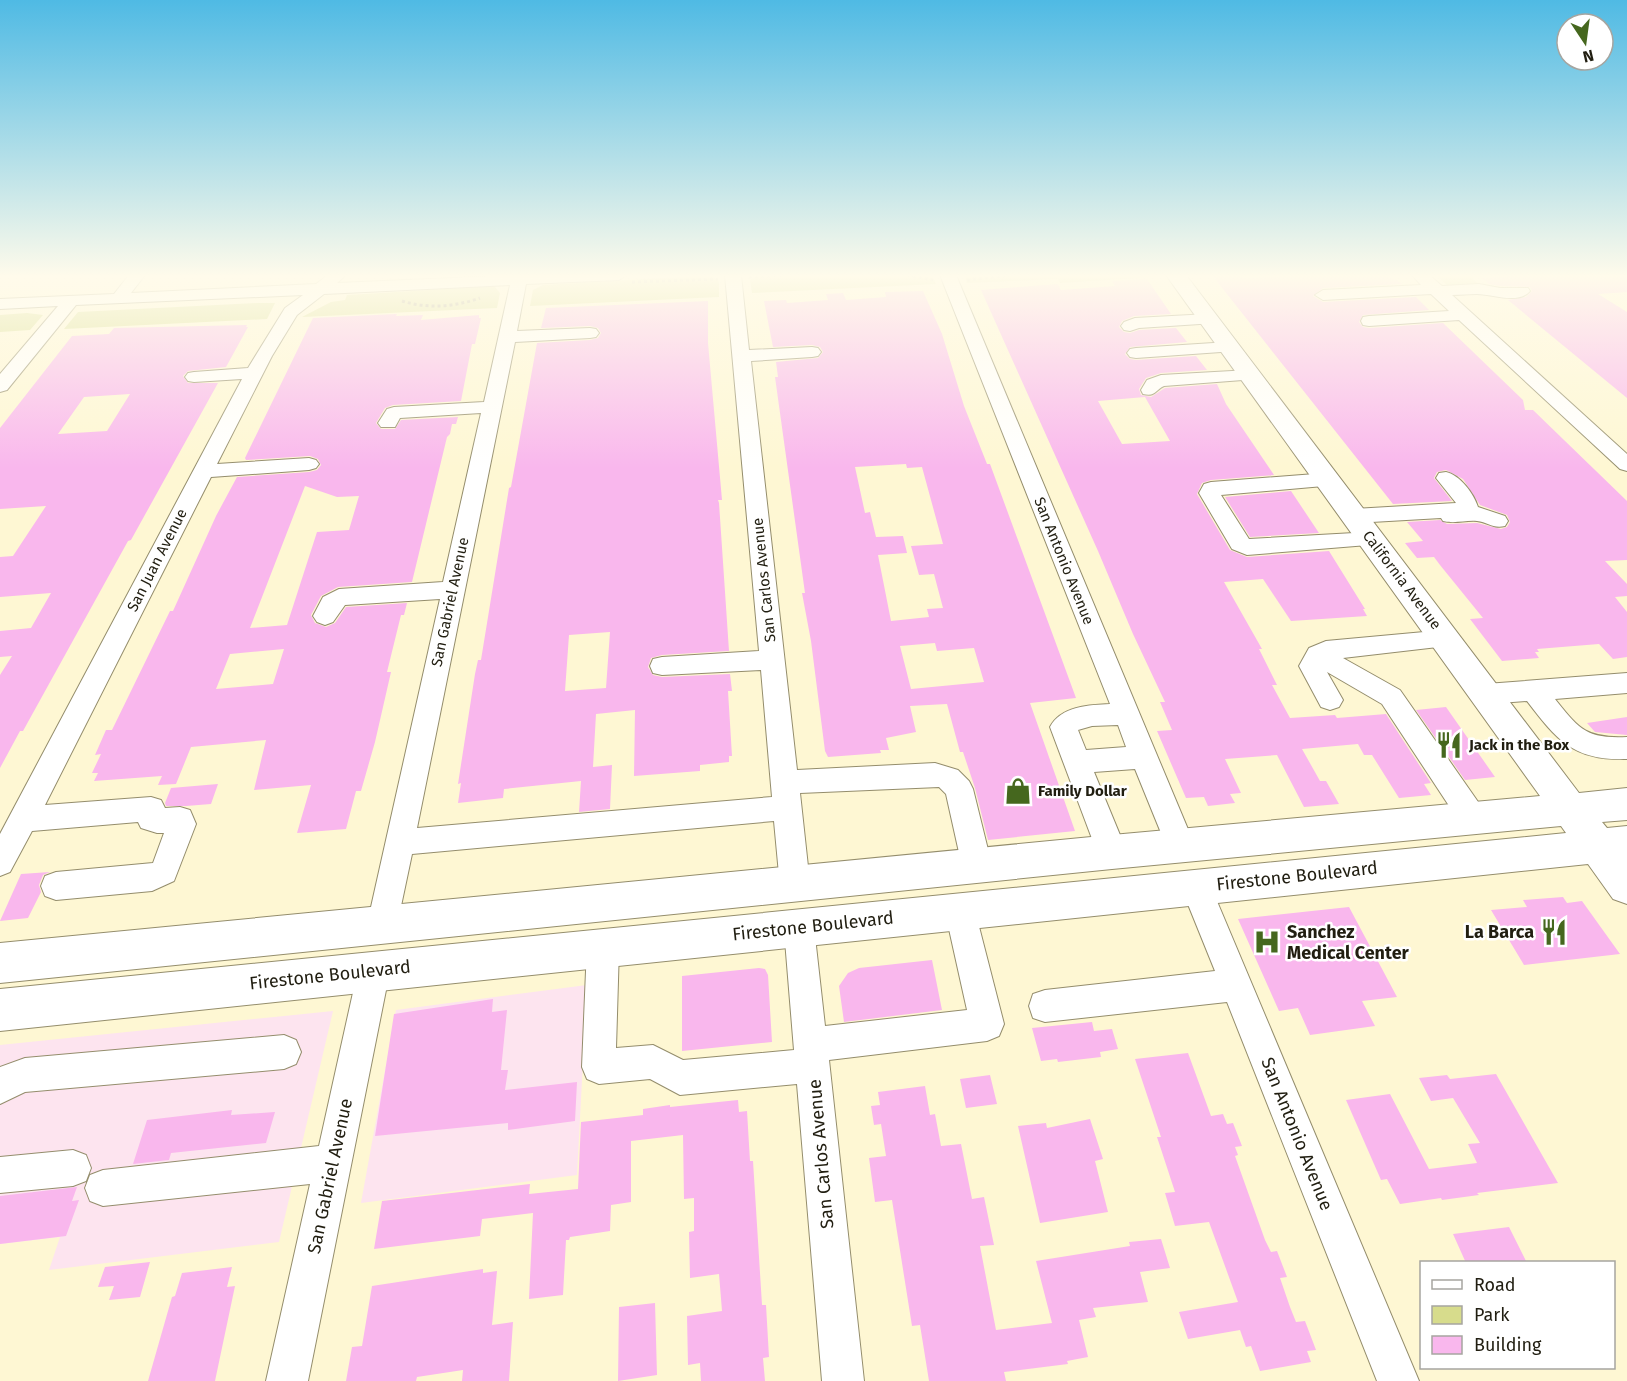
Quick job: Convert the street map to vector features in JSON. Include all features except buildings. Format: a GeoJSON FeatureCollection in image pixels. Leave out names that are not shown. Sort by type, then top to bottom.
{"type":"FeatureCollection","features":[{"type":"Feature","properties":{"kind":"main road","name":"California Avenue"},"geometry":{"type":"LineString","coordinates":[[1223,339],[1570,809],[1613,845],[1627,886]]}},
{"type":"Feature","properties":{"kind":"main road"},"geometry":{"type":"LineString","coordinates":[[0,963],[1112,852],[1627,804]]}},
{"type":"Feature","properties":{"kind":"main road","name":"Firestone Boulevard"},"geometry":{"type":"LineString","coordinates":[[0,1010],[1613,845]]}},
{"type":"Feature","properties":{"kind":"street"},"geometry":{"type":"LineString","coordinates":[[0,386],[39,339]]}},
{"type":"Feature","properties":{"kind":"street","name":"San Juan Avenue"},"geometry":{"type":"LineString","coordinates":[[0,863],[13,828],[254,373],[274,339]]}},
{"type":"Feature","properties":{"kind":"street","name":"San Gabriel Avenue"},"geometry":{"type":"LineString","coordinates":[[382,925],[506,339]]}},
{"type":"Feature","properties":{"kind":"street","name":"San Carlos Avenue"},"geometry":{"type":"LineString","coordinates":[[741,339],[795,885]]}},
{"type":"Feature","properties":{"kind":"street","name":"San Antonio Avenue"},"geometry":{"type":"LineString","coordinates":[[974,339],[1180,846]]}},
{"type":"Feature","properties":{"kind":"street"},"geometry":{"type":"LineString","coordinates":[[1491,339],[1627,465]]}},
{"type":"Feature","properties":{"kind":"street"},"geometry":{"type":"LineString","coordinates":[[1136,353],[1229,347]]}},
{"type":"Feature","properties":{"kind":"street"},"geometry":{"type":"LineString","coordinates":[[741,357],[812,352]]}},
{"type":"Feature","properties":{"kind":"street"},"geometry":{"type":"LineString","coordinates":[[194,377],[254,373]]}},
{"type":"Feature","properties":{"kind":"street"},"geometry":{"type":"LineString","coordinates":[[1150,390],[1154,384],[1161,381],[1250,375]]}},
{"type":"Feature","properties":{"kind":"street"},"geometry":{"type":"LineString","coordinates":[[388,423],[394,413],[492,407]]}},
{"type":"Feature","properties":{"kind":"street"},"geometry":{"type":"LineString","coordinates":[[203,471],[309,464]]}},
{"type":"Feature","properties":{"kind":"street"},"geometry":{"type":"LineString","coordinates":[[1328,480],[1211,489],[1209,493],[1240,544],[1247,547],[1468,507],[1465,499],[1446,478]]}},
{"type":"Feature","properties":{"kind":"street"},"geometry":{"type":"LineString","coordinates":[[1362,526],[1482,514],[1497,521]]}},
{"type":"Feature","properties":{"kind":"street"},"geometry":{"type":"LineString","coordinates":[[325,616],[332,603],[339,597],[453,590]]}},
{"type":"Feature","properties":{"kind":"street"},"geometry":{"type":"LineString","coordinates":[[1330,700],[1311,666],[1318,655],[1326,650],[1446,639]]}},
{"type":"Feature","properties":{"kind":"street"},"geometry":{"type":"LineString","coordinates":[[1318,655],[1391,697],[1473,818]]}},
{"type":"Feature","properties":{"kind":"street"},"geometry":{"type":"LineString","coordinates":[[663,666],[772,660]]}},
{"type":"Feature","properties":{"kind":"street"},"geometry":{"type":"LineString","coordinates":[[1486,694],[1627,683]]}},
{"type":"Feature","properties":{"kind":"street"},"geometry":{"type":"LineString","coordinates":[[1534,691],[1570,735],[1579,742],[1602,750],[1627,748]]}},
{"type":"Feature","properties":{"kind":"street"},"geometry":{"type":"LineString","coordinates":[[1112,852],[1063,727],[1069,720],[1082,717],[1125,714]]}},
{"type":"Feature","properties":{"kind":"street"},"geometry":{"type":"LineString","coordinates":[[1077,762],[1143,757]]}},
{"type":"Feature","properties":{"kind":"street"},"geometry":{"type":"LineString","coordinates":[[399,842],[786,795],[935,774],[948,778],[959,789],[977,866]]}},
{"type":"Feature","properties":{"kind":"street"},"geometry":{"type":"LineString","coordinates":[[13,828],[151,810],[153,813],[151,819],[157,821],[180,819],[182,824],[164,872],[152,877],[56,886]]}},
{"type":"Feature","properties":{"kind":"street","name":"San Antonio Avenue"},"geometry":{"type":"LineString","coordinates":[[1196,887],[1398,1381]]}},
{"type":"Feature","properties":{"kind":"street"},"geometry":{"type":"LineString","coordinates":[[603,948],[599,1067],[653,1062],[680,1078],[987,1024],[960,911]]}},
{"type":"Feature","properties":{"kind":"street","name":"San Carlos Avenue"},"geometry":{"type":"LineString","coordinates":[[799,928],[843,1381]]}},
{"type":"Feature","properties":{"kind":"street","name":"San Gabriel Avenue"},"geometry":{"type":"LineString","coordinates":[[287,1381],[374,970]]}},
{"type":"Feature","properties":{"kind":"street"},"geometry":{"type":"LineString","coordinates":[[1045,1006],[1236,985]]}},
{"type":"Feature","properties":{"kind":"street"},"geometry":{"type":"LineString","coordinates":[[0,1087],[24,1075],[284,1052]]}},
{"type":"Feature","properties":{"kind":"street"},"geometry":{"type":"LineString","coordinates":[[103,1188],[333,1163]]}},
{"type":"Feature","properties":{"kind":"street"},"geometry":{"type":"LineString","coordinates":[[0,1175],[74,1168]]}},
{"type":"Feature","properties":{"kind":"shaded area"},"geometry":{"type":"Polygon","coordinates":[[[587,985],[577,1175],[361,1203],[396,1010],[587,985]]]}},
{"type":"Feature","properties":{"kind":"shaded area"},"geometry":{"type":"Polygon","coordinates":[[[333,1011],[279,1242],[49,1270],[60,1237],[0,1244],[0,1045],[333,1011]]]}},
{"type":"Feature","properties":{"kind":"place","name":"Jack in the Box"},"geometry":{"type":"Point","coordinates":[1449,745]}},
{"type":"Feature","properties":{"kind":"place","name":"Family Dollar"},"geometry":{"type":"Point","coordinates":[1018,791]}},
{"type":"Feature","properties":{"kind":"place","name":"La Barca"},"geometry":{"type":"Point","coordinates":[1554,932]}},
{"type":"Feature","properties":{"kind":"place","name":"Sanchez Medical Center"},"geometry":{"type":"Point","coordinates":[1267,942]}}]}
